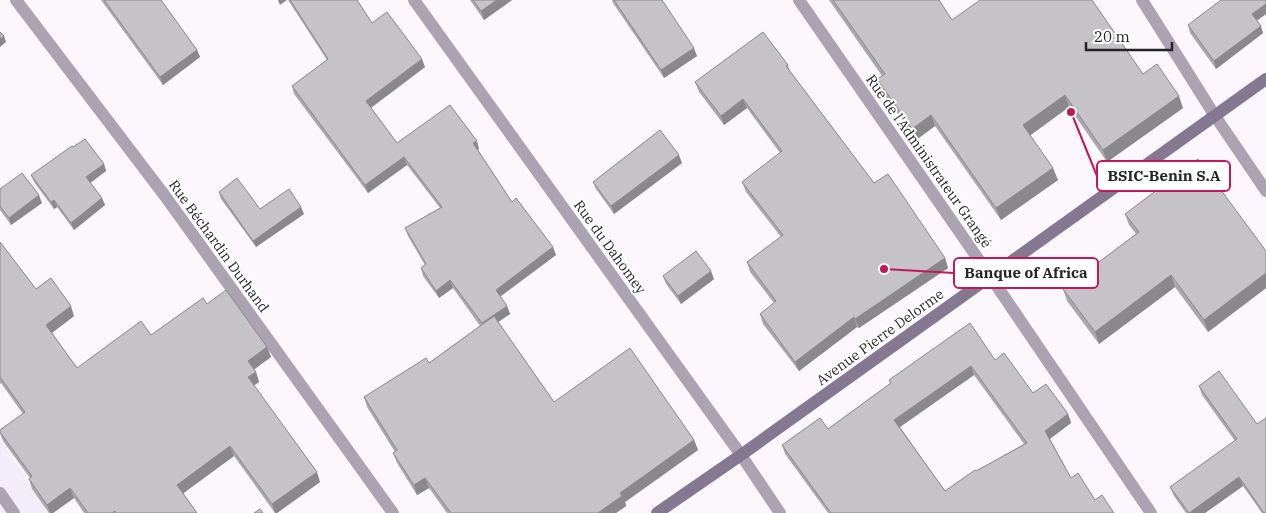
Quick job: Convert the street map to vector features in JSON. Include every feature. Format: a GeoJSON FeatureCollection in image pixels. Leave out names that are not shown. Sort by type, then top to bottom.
{"type":"FeatureCollection","features":[{"type":"Feature","properties":{"kind":"main road","name":"Avenue Pierre Delorme"},"geometry":{"type":"LineString","coordinates":[[657,513],[742,455],[1266,79]]}},
{"type":"Feature","properties":{"kind":"street","name":"Rue Béchardin Durhand"},"geometry":{"type":"LineString","coordinates":[[16,0],[165,196],[393,513]]}},
{"type":"Feature","properties":{"kind":"street","name":"Rue du Dahomey"},"geometry":{"type":"LineString","coordinates":[[414,0],[742,455],[780,513]]}},
{"type":"Feature","properties":{"kind":"street","name":"Rue de l'Administrateur Grangé"},"geometry":{"type":"LineString","coordinates":[[799,0],[1151,513]]}},
{"type":"Feature","properties":{"kind":"street"},"geometry":{"type":"LineString","coordinates":[[1142,0],[1215,116],[1266,190]]}},
{"type":"Feature","properties":{"kind":"street"},"geometry":{"type":"LineString","coordinates":[[0,493],[14,513]]}},
{"type":"Feature","properties":{"kind":"shaded area"},"geometry":{"type":"Polygon","coordinates":[[[0,440],[50,513],[0,513],[0,440]]]}},
{"type":"Feature","properties":{"kind":"building"},"geometry":{"type":"Polygon","coordinates":[[[104,0],[161,0],[197,50],[160,77],[104,0]]]}},
{"type":"Feature","properties":{"kind":"building"},"geometry":{"type":"Polygon","coordinates":[[[290,0],[357,0],[372,23],[387,12],[422,59],[366,101],[397,143],[450,105],[477,141],[473,143],[512,202],[516,198],[553,247],[496,290],[507,306],[482,323],[450,280],[436,291],[421,268],[426,264],[405,228],[442,207],[404,157],[365,185],[292,86],[328,59],[290,0]]]}},
{"type":"Feature","properties":{"kind":"building"},"geometry":{"type":"Polygon","coordinates":[[[473,0],[497,0],[481,11],[473,0]]]}},
{"type":"Feature","properties":{"kind":"building"},"geometry":{"type":"Polygon","coordinates":[[[614,0],[662,0],[694,48],[661,70],[614,0]]]}},
{"type":"Feature","properties":{"kind":"building"},"geometry":{"type":"Polygon","coordinates":[[[833,0],[939,0],[952,20],[980,0],[1092,0],[1143,74],[1157,64],[1179,96],[1103,150],[1065,95],[1023,125],[1053,168],[996,208],[931,115],[912,129],[877,79],[885,74],[833,0]]]}},
{"type":"Feature","properties":{"kind":"building"},"geometry":{"type":"Polygon","coordinates":[[[1221,0],[1266,0],[1266,4],[1252,14],[1261,26],[1214,61],[1188,25],[1221,0]]]}},
{"type":"Feature","properties":{"kind":"building"},"geometry":{"type":"Polygon","coordinates":[[[763,32],[788,65],[786,66],[874,183],[888,174],[945,258],[855,319],[854,317],[795,362],[760,314],[776,301],[747,262],[783,235],[742,182],[782,151],[743,99],[721,116],[695,82],[763,32]]]}},
{"type":"Feature","properties":{"kind":"building"},"geometry":{"type":"Polygon","coordinates":[[[660,130],[679,155],[611,206],[593,182],[660,130]]]}},
{"type":"Feature","properties":{"kind":"building"},"geometry":{"type":"Polygon","coordinates":[[[85,139],[104,164],[86,177],[102,198],[71,223],[54,200],[51,202],[31,175],[85,139]]]}},
{"type":"Feature","properties":{"kind":"building"},"geometry":{"type":"Polygon","coordinates":[[[1198,159],[1266,251],[1266,273],[1204,320],[1171,275],[1095,332],[1063,289],[1139,232],[1125,214],[1198,159]]]}},
{"type":"Feature","properties":{"kind":"building"},"geometry":{"type":"Polygon","coordinates":[[[22,173],[39,195],[9,218],[0,206],[0,189],[22,173]]]}},
{"type":"Feature","properties":{"kind":"building"},"geometry":{"type":"Polygon","coordinates":[[[237,178],[260,209],[289,189],[301,207],[253,241],[219,192],[237,178]]]}},
{"type":"Feature","properties":{"kind":"building"},"geometry":{"type":"Polygon","coordinates":[[[0,242],[36,289],[51,278],[71,306],[46,325],[77,368],[141,321],[151,335],[203,298],[207,304],[226,290],[267,347],[248,361],[256,372],[248,377],[317,472],[272,504],[230,446],[177,485],[197,513],[116,513],[115,511],[112,513],[88,513],[70,488],[47,505],[29,479],[32,476],[0,432],[0,430],[25,412],[0,377],[0,242]]]}},
{"type":"Feature","properties":{"kind":"building"},"geometry":{"type":"Polygon","coordinates":[[[696,251],[711,271],[678,296],[663,276],[696,251]]]}},
{"type":"Feature","properties":{"kind":"building"},"geometry":{"type":"Polygon","coordinates":[[[494,316],[554,402],[630,348],[694,440],[620,493],[622,496],[598,513],[451,513],[425,478],[414,485],[393,453],[397,450],[364,397],[426,358],[429,363],[494,316]]]}},
{"type":"Feature","properties":{"kind":"building"},"geometry":{"type":"Polygon","coordinates":[[[970,323],[995,360],[1004,353],[1033,393],[1046,384],[1068,414],[1045,431],[1071,478],[1078,473],[1095,500],[1102,495],[1114,513],[831,513],[782,445],[820,418],[828,429],[891,383],[889,380],[970,323]],[[971,366],[894,420],[945,491],[975,470],[1027,443],[971,366]]]}},
{"type":"Feature","properties":{"kind":"building"},"geometry":{"type":"Polygon","coordinates":[[[1219,371],[1257,424],[1266,418],[1266,513],[1264,513],[1239,477],[1189,513],[1170,487],[1237,439],[1199,386],[1219,371]]]}},
{"type":"Feature","properties":{"kind":"building"},"geometry":{"type":"Polygon","coordinates":[[[260,509],[263,513],[254,513],[260,509]]]}},
{"type":"Feature","properties":{"kind":"place","name":"BSIC-Benin S.A"},"geometry":{"type":"Point","coordinates":[1071,112]}},
{"type":"Feature","properties":{"kind":"place","name":"Banque of Africa"},"geometry":{"type":"Point","coordinates":[884,269]}}]}
